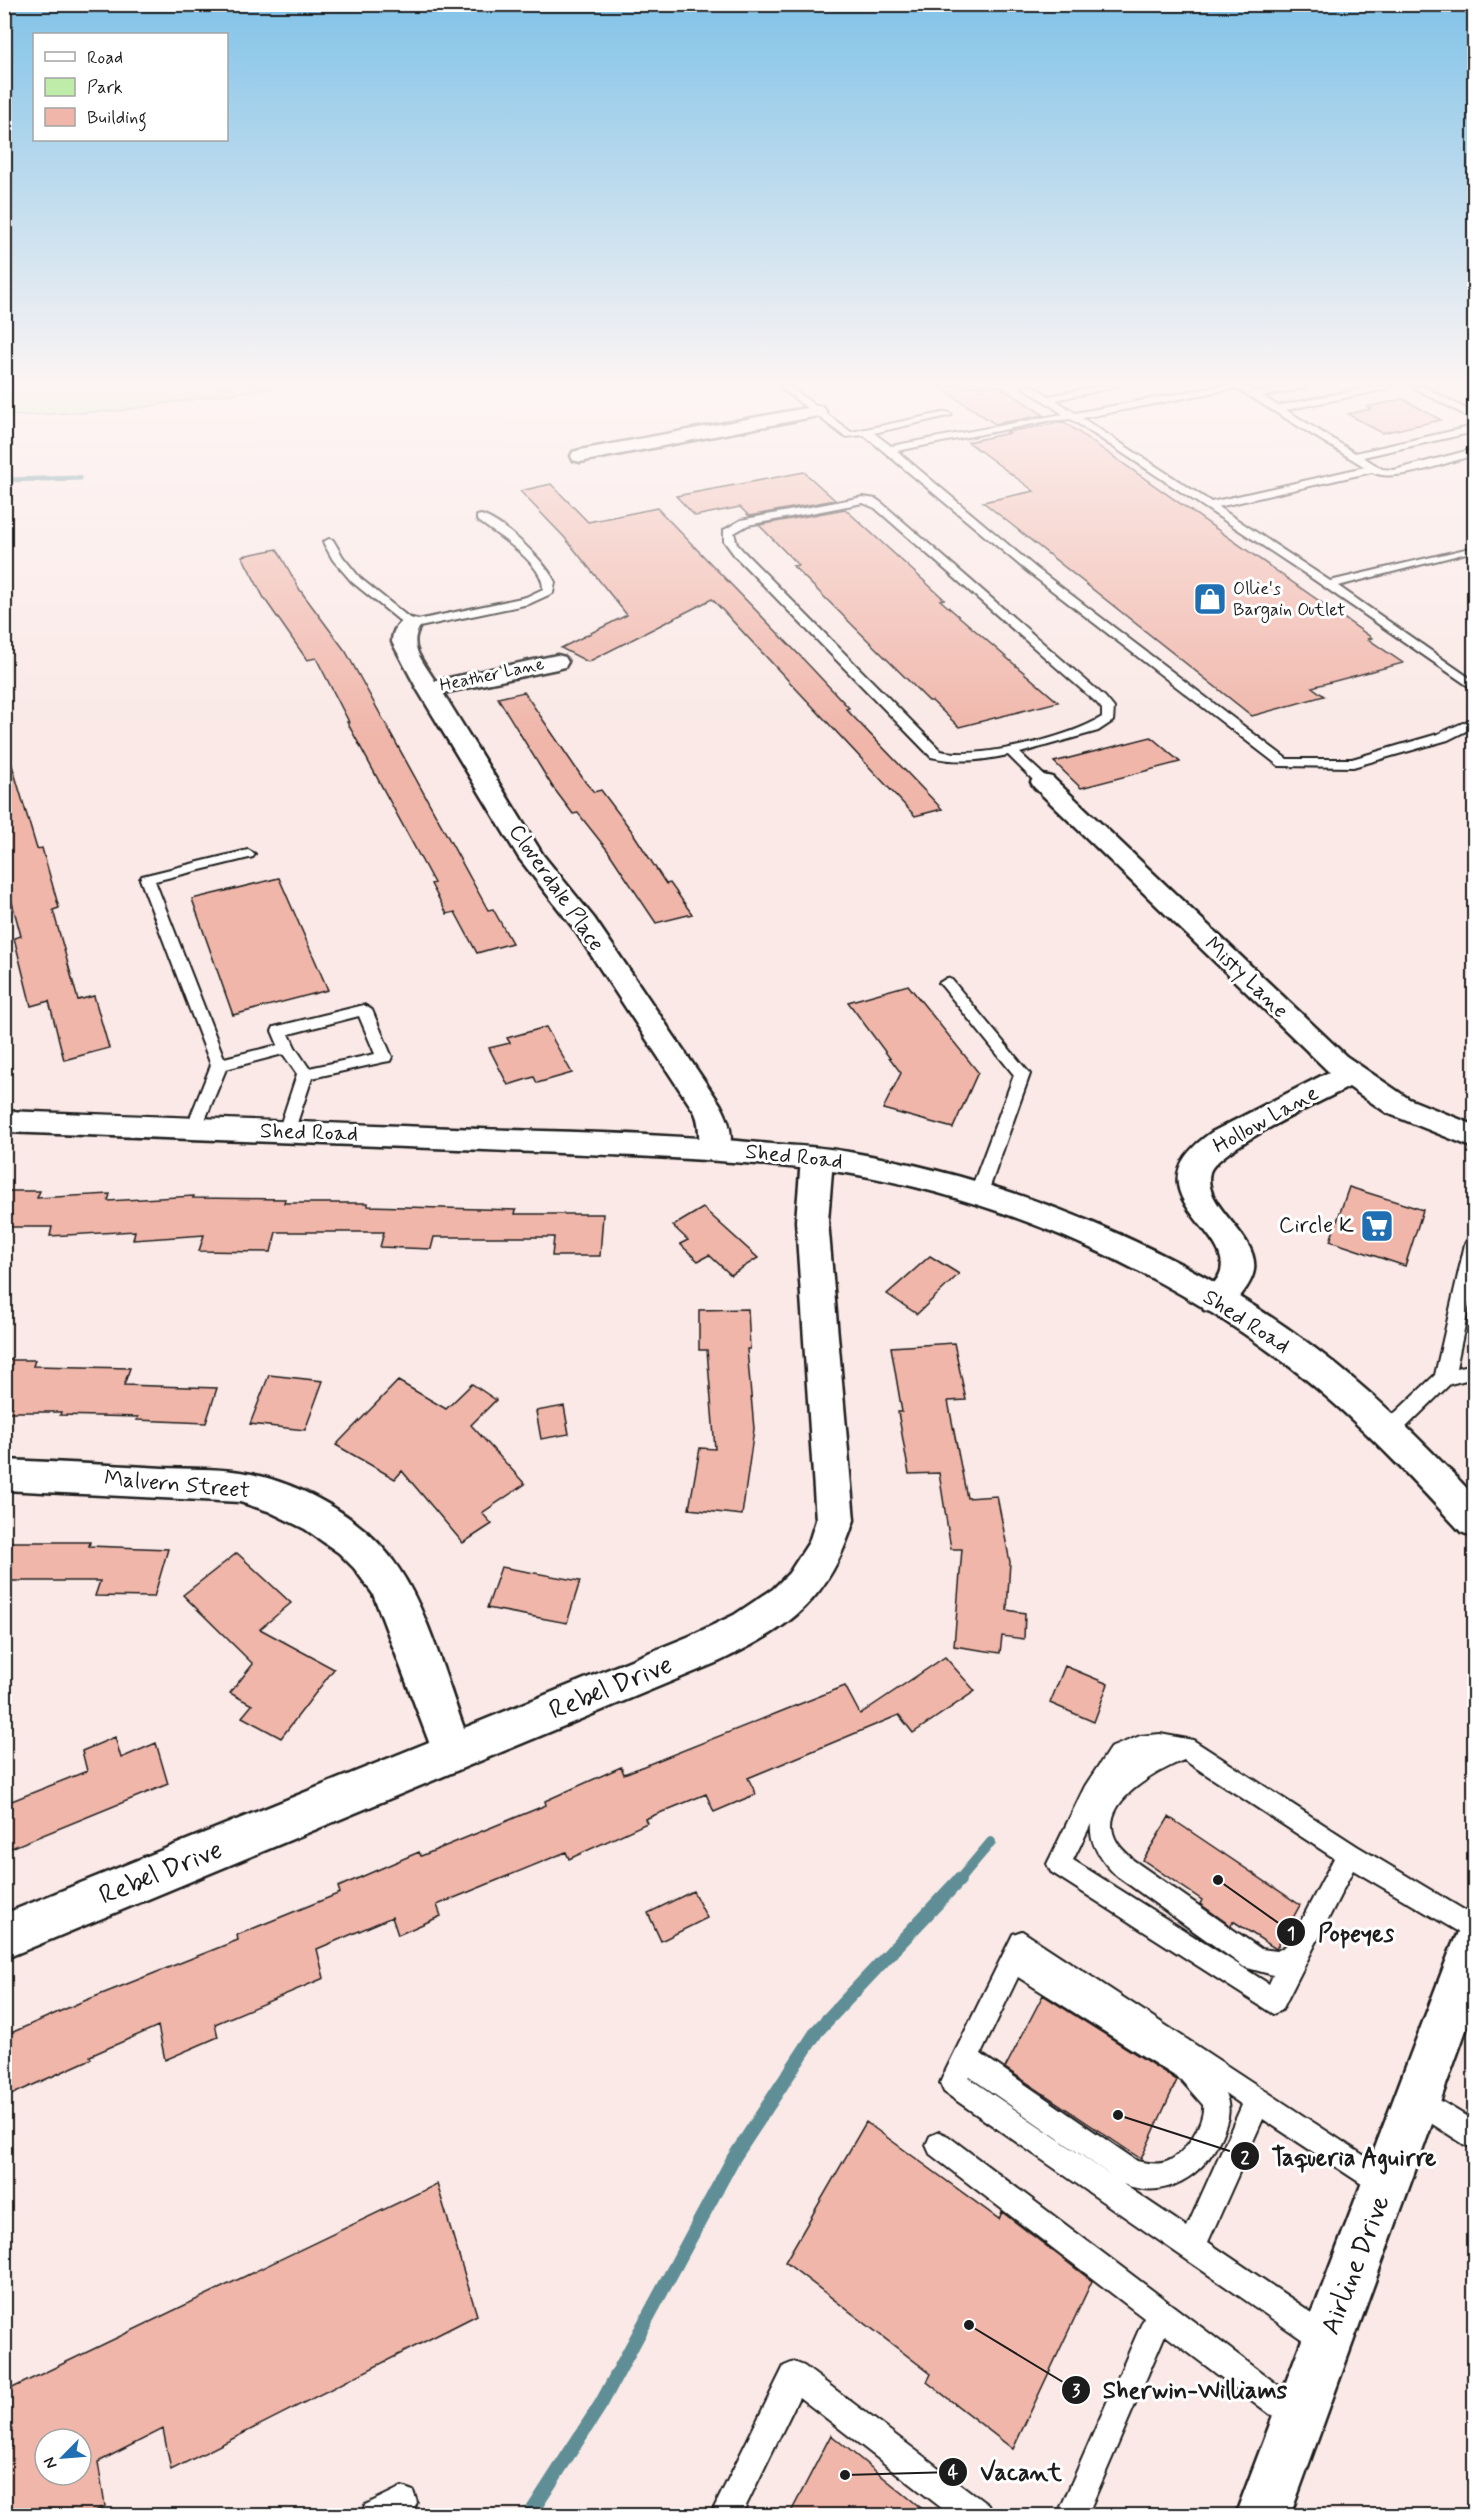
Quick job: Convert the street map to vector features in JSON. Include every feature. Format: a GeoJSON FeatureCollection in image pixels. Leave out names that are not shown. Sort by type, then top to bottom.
{"type":"FeatureCollection","features":[{"type":"Feature","properties":{"kind":"street","name":"Cloverdale Place"},"geometry":{"type":"LineString","coordinates":[[410,625],[403,634],[403,646],[428,689],[532,858],[584,924],[709,1112],[715,1123],[716,1149]]}},
{"type":"Feature","properties":{"kind":"street","name":"Heather Lane"},"geometry":{"type":"LineString","coordinates":[[428,689],[557,662]]}},
{"type":"Feature","properties":{"kind":"street","name":"Misty Lane"},"geometry":{"type":"LineString","coordinates":[[1043,782],[1349,1074],[1398,1106],[1474,1137]]}},
{"type":"Feature","properties":{"kind":"street","name":"Hollow Lane"},"geometry":{"type":"LineString","coordinates":[[1216,1301],[1231,1284],[1238,1269],[1234,1250],[1196,1195],[1195,1169],[1215,1145],[1349,1074]]}},
{"type":"Feature","properties":{"kind":"street","name":"Shed Road"},"geometry":{"type":"LineString","coordinates":[[4,1121],[716,1149],[859,1164],[978,1195],[1056,1221],[1127,1253],[1216,1301],[1270,1334],[1345,1392],[1428,1470],[1474,1521]]}},
{"type":"Feature","properties":{"kind":"street","name":"Rebel Drive"},"geometry":{"type":"LineString","coordinates":[[4,1937],[746,1630],[771,1615],[790,1598],[820,1560],[830,1541],[835,1520],[812,1221],[817,1159]]}},
{"type":"Feature","properties":{"kind":"street","name":"Malvern Street"},"geometry":{"type":"LineString","coordinates":[[4,1474],[240,1487],[270,1494],[321,1517],[341,1532],[381,1574],[398,1605],[453,1752]]}},
{"type":"Feature","properties":{"kind":"street","name":"Airline Drive"},"geometry":{"type":"LineString","coordinates":[[1262,2516],[1474,1948]]}},
{"type":"Feature","properties":{"kind":"lane"},"geometry":{"type":"LineString","coordinates":[[839,504],[745,522],[728,532],[731,546],[936,754],[957,760],[1010,750],[1093,728],[1108,718],[1108,708],[876,504]]}},
{"type":"Feature","properties":{"kind":"lane"},"geometry":{"type":"LineString","coordinates":[[952,504],[1032,570],[1284,763],[1353,763],[1443,737],[1474,722]]}},
{"type":"Feature","properties":{"kind":"lane"},"geometry":{"type":"LineString","coordinates":[[1206,504],[1474,686]]}},
{"type":"Feature","properties":{"kind":"lane"},"geometry":{"type":"LineString","coordinates":[[1210,506],[1220,504]]}},
{"type":"Feature","properties":{"kind":"lane"},"geometry":{"type":"LineString","coordinates":[[329,542],[339,562],[350,576],[366,590],[394,608],[410,625],[538,598],[549,591],[548,577],[531,556],[482,518]]}},
{"type":"Feature","properties":{"kind":"lane"},"geometry":{"type":"LineString","coordinates":[[1329,585],[1473,550]]}},
{"type":"Feature","properties":{"kind":"lane"},"geometry":{"type":"LineString","coordinates":[[1010,750],[1043,782]]}},
{"type":"Feature","properties":{"kind":"lane"},"geometry":{"type":"LineString","coordinates":[[194,1128],[219,1065],[147,879],[248,854]]}},
{"type":"Feature","properties":{"kind":"lane"},"geometry":{"type":"LineString","coordinates":[[947,983],[1022,1074],[978,1195]]}},
{"type":"Feature","properties":{"kind":"lane"},"geometry":{"type":"LineString","coordinates":[[364,1010],[384,1057],[305,1074],[287,1048],[280,1031],[364,1010]]}},
{"type":"Feature","properties":{"kind":"lane"},"geometry":{"type":"LineString","coordinates":[[219,1065],[287,1048]]}},
{"type":"Feature","properties":{"kind":"lane"},"geometry":{"type":"LineString","coordinates":[[285,1132],[305,1074]]}},
{"type":"Feature","properties":{"kind":"lane"},"geometry":{"type":"LineString","coordinates":[[1444,1378],[1472,1265]]}},
{"type":"Feature","properties":{"kind":"lane"},"geometry":{"type":"LineString","coordinates":[[1388,1432],[1444,1378],[1474,1371]]}},
{"type":"Feature","properties":{"kind":"lane"},"geometry":{"type":"LineString","coordinates":[[1349,1854],[1274,2001],[1059,1864],[1093,1794],[1118,1756],[1140,1747],[1160,1745],[1185,1748],[1349,1854],[1474,1929]]}},
{"type":"Feature","properties":{"kind":"lane"},"geometry":{"type":"LineString","coordinates":[[1185,1748],[1136,1772],[1116,1793],[1101,1816],[1101,1831],[1109,1851],[1125,1868],[1253,1958],[1275,1965],[1299,1952]]}},
{"type":"Feature","properties":{"kind":"lane"},"geometry":{"type":"LineString","coordinates":[[1328,2340],[953,2083],[1022,1943],[1386,2185]]}},
{"type":"Feature","properties":{"kind":"lane"},"geometry":{"type":"LineString","coordinates":[[964,2058],[1132,2174],[1149,2177],[1171,2174],[1191,2159],[1215,2123],[1217,2105],[1208,2088],[1190,2071],[1014,1960]]}},
{"type":"Feature","properties":{"kind":"lane"},"geometry":{"type":"LineString","coordinates":[[1192,2246],[1258,2100]]}},
{"type":"Feature","properties":{"kind":"lane"},"geometry":{"type":"LineString","coordinates":[[1418,2100],[1474,2136]]}},
{"type":"Feature","properties":{"kind":"lane"},"geometry":{"type":"LineString","coordinates":[[939,2145],[1299,2418]]}},
{"type":"Feature","properties":{"kind":"lane"},"geometry":{"type":"LineString","coordinates":[[1072,2516],[1161,2314]]}},
{"type":"Feature","properties":{"kind":"lane"},"geometry":{"type":"LineString","coordinates":[[725,2516],[794,2376],[976,2516]]}},
{"type":"Feature","properties":{"kind":"building"},"geometry":{"type":"Polygon","coordinates":[[[532,504],[570,504],[588,522],[657,508],[804,660],[849,708],[846,709],[942,809],[915,816],[712,599],[588,662],[561,648],[627,615],[565,538],[532,504]]]}},
{"type":"Feature","properties":{"kind":"building"},"geometry":{"type":"Polygon","coordinates":[[[683,504],[816,504],[749,516],[740,507],[695,516],[683,504]]]}},
{"type":"Feature","properties":{"kind":"building","name":"Ollie's Bargain Outlet"},"geometry":{"type":"Polygon","coordinates":[[[985,504],[1180,504],[1372,638],[1368,639],[1403,663],[1312,687],[1324,696],[1252,716],[985,504]]]}},
{"type":"Feature","properties":{"kind":"building"},"geometry":{"type":"Polygon","coordinates":[[[845,509],[944,599],[940,600],[1058,702],[959,727],[932,701],[929,701],[793,566],[798,565],[759,525],[845,509]]]}},
{"type":"Feature","properties":{"kind":"building"},"geometry":{"type":"Polygon","coordinates":[[[277,549],[300,590],[346,652],[488,910],[493,909],[512,943],[477,953],[455,912],[447,914],[431,884],[434,883],[347,722],[349,722],[316,658],[307,660],[264,598],[242,556],[277,549]]]}},
{"type":"Feature","properties":{"kind":"building"},"geometry":{"type":"Polygon","coordinates":[[[524,692],[586,783],[594,792],[601,790],[631,830],[666,884],[670,883],[692,914],[656,923],[608,851],[578,813],[573,814],[552,786],[498,698],[524,692]]]}},
{"type":"Feature","properties":{"kind":"building"},"geometry":{"type":"Polygon","coordinates":[[[1151,737],[1180,762],[1081,788],[1054,762],[1151,737]]]}},
{"type":"Feature","properties":{"kind":"building"},"geometry":{"type":"Polygon","coordinates":[[[11,762],[37,849],[42,848],[59,908],[53,910],[78,1000],[94,996],[109,1048],[64,1060],[49,1001],[31,1006],[14,938],[21,936],[4,873],[4,763],[11,762]]]}},
{"type":"Feature","properties":{"kind":"building"},"geometry":{"type":"Polygon","coordinates":[[[279,878],[328,990],[233,1015],[192,899],[279,878]]]}},
{"type":"Feature","properties":{"kind":"building"},"geometry":{"type":"Polygon","coordinates":[[[908,985],[978,1072],[953,1128],[883,1109],[901,1073],[848,1002],[908,985]]]}},
{"type":"Feature","properties":{"kind":"building"},"geometry":{"type":"Polygon","coordinates":[[[546,1027],[572,1073],[537,1083],[534,1077],[508,1085],[489,1048],[510,1043],[507,1038],[546,1027]]]}},
{"type":"Feature","properties":{"kind":"building","name":"Circle K"},"geometry":{"type":"Polygon","coordinates":[[[1349,1187],[1423,1210],[1405,1266],[1330,1241],[1349,1187]]]}},
{"type":"Feature","properties":{"kind":"building"},"geometry":{"type":"Polygon","coordinates":[[[4,1191],[40,1191],[37,1198],[110,1194],[108,1201],[194,1196],[193,1198],[285,1199],[284,1203],[368,1203],[368,1206],[516,1210],[515,1214],[603,1214],[600,1256],[552,1256],[554,1237],[434,1237],[431,1249],[380,1247],[384,1232],[276,1232],[271,1252],[199,1251],[204,1235],[133,1240],[135,1231],[50,1236],[52,1227],[4,1227],[4,1191]]]}},
{"type":"Feature","properties":{"kind":"building"},"geometry":{"type":"Polygon","coordinates":[[[703,1208],[758,1258],[731,1275],[709,1255],[698,1261],[680,1244],[688,1240],[673,1226],[703,1208]]]}},
{"type":"Feature","properties":{"kind":"building"},"geometry":{"type":"Polygon","coordinates":[[[930,1256],[959,1274],[917,1314],[887,1294],[930,1256]]]}},
{"type":"Feature","properties":{"kind":"building"},"geometry":{"type":"Polygon","coordinates":[[[748,1309],[750,1349],[747,1349],[754,1429],[742,1515],[689,1509],[700,1448],[715,1449],[707,1350],[699,1350],[699,1310],[748,1309]]]}},
{"type":"Feature","properties":{"kind":"building"},"geometry":{"type":"Polygon","coordinates":[[[954,1343],[966,1400],[948,1401],[967,1498],[997,1496],[1010,1562],[1007,1610],[1025,1613],[1024,1639],[1002,1636],[1000,1653],[954,1646],[962,1549],[951,1549],[939,1473],[909,1474],[898,1412],[902,1412],[891,1347],[954,1343]]]}},
{"type":"Feature","properties":{"kind":"building"},"geometry":{"type":"Polygon","coordinates":[[[4,1360],[35,1360],[33,1366],[130,1368],[124,1385],[217,1388],[206,1423],[137,1420],[138,1417],[60,1415],[61,1412],[4,1412],[4,1360]]]}},
{"type":"Feature","properties":{"kind":"building"},"geometry":{"type":"Polygon","coordinates":[[[269,1375],[323,1381],[305,1430],[250,1424],[269,1375]]]}},
{"type":"Feature","properties":{"kind":"building"},"geometry":{"type":"Polygon","coordinates":[[[398,1381],[446,1409],[472,1384],[496,1400],[471,1425],[525,1484],[482,1513],[492,1524],[463,1543],[402,1471],[395,1479],[336,1445],[398,1381]]]}},
{"type":"Feature","properties":{"kind":"building"},"geometry":{"type":"Polygon","coordinates":[[[564,1406],[569,1434],[541,1439],[536,1411],[564,1406]]]}},
{"type":"Feature","properties":{"kind":"building"},"geometry":{"type":"Polygon","coordinates":[[[12,1542],[90,1542],[89,1546],[168,1549],[154,1597],[95,1596],[100,1581],[4,1581],[4,1564],[12,1542]]]}},
{"type":"Feature","properties":{"kind":"building"},"geometry":{"type":"Polygon","coordinates":[[[237,1553],[291,1603],[260,1629],[334,1669],[281,1738],[242,1717],[252,1705],[230,1693],[253,1664],[183,1595],[237,1553]]]}},
{"type":"Feature","properties":{"kind":"building"},"geometry":{"type":"Polygon","coordinates":[[[501,1567],[580,1581],[567,1623],[487,1608],[501,1567]]]}},
{"type":"Feature","properties":{"kind":"building"},"geometry":{"type":"Polygon","coordinates":[[[945,1657],[975,1691],[913,1733],[899,1715],[748,1778],[756,1794],[714,1812],[706,1794],[645,1819],[647,1823],[569,1859],[566,1852],[437,1905],[441,1916],[398,1935],[392,1917],[317,1949],[324,1978],[215,2024],[218,2037],[165,2060],[158,2026],[4,2098],[4,2036],[79,2003],[238,1940],[237,1935],[340,1893],[338,1887],[419,1852],[421,1856],[546,1805],[545,1801],[621,1767],[624,1774],[845,1686],[860,1714],[945,1657]]]}},
{"type":"Feature","properties":{"kind":"building"},"geometry":{"type":"Polygon","coordinates":[[[1065,1666],[1108,1684],[1094,1722],[1050,1703],[1065,1666]]]}},
{"type":"Feature","properties":{"kind":"building"},"geometry":{"type":"Polygon","coordinates":[[[115,1737],[121,1758],[156,1743],[168,1784],[4,1851],[4,1804],[87,1771],[82,1751],[115,1737]]]}},
{"type":"Feature","properties":{"kind":"building"},"geometry":{"type":"Polygon","coordinates":[[[1169,1817],[1300,1905],[1276,1949],[1233,1921],[1231,1926],[1200,1904],[1202,1900],[1143,1860],[1169,1817]]]}},
{"type":"Feature","properties":{"kind":"building"},"geometry":{"type":"Polygon","coordinates":[[[693,1891],[707,1918],[661,1941],[648,1913],[693,1891]]]}},
{"type":"Feature","properties":{"kind":"building"},"geometry":{"type":"Polygon","coordinates":[[[1043,1995],[1177,2080],[1141,2159],[1005,2068],[1043,1995]]]}},
{"type":"Feature","properties":{"kind":"building"},"geometry":{"type":"Polygon","coordinates":[[[866,2122],[999,2219],[1002,2212],[1092,2281],[1013,2449],[927,2382],[931,2374],[785,2262],[866,2122]]]}},
{"type":"Feature","properties":{"kind":"building"},"geometry":{"type":"Polygon","coordinates":[[[437,2184],[477,2315],[171,2470],[163,2429],[98,2462],[105,2506],[86,2516],[4,2516],[4,2392],[437,2184]]]}},
{"type":"Feature","properties":{"kind":"building"},"geometry":{"type":"Polygon","coordinates":[[[831,2435],[931,2516],[789,2516],[831,2435]]]}},
{"type":"Feature","properties":{"kind":"waterway"},"geometry":{"type":"LineString","coordinates":[[958,1881],[991,1842]]}},
{"type":"Feature","properties":{"kind":"waterway"},"geometry":{"type":"LineString","coordinates":[[529,2516],[601,2404],[733,2159],[817,2031],[959,1880]]}},
{"type":"Feature","properties":{"kind":"place","name":"Ollie's Bargain Outlet"},"geometry":{"type":"Point","coordinates":[1210,599]}},
{"type":"Feature","properties":{"kind":"place","name":"Circle K"},"geometry":{"type":"Point","coordinates":[1377,1226]}},
{"type":"Feature","properties":{"kind":"place","name":"Popeyes"},"geometry":{"type":"Point","coordinates":[1218,1880]}},
{"type":"Feature","properties":{"kind":"place","name":"Taqueria Aguirre"},"geometry":{"type":"Point","coordinates":[1118,2115]}},
{"type":"Feature","properties":{"kind":"place","name":"Sherwin-Williams"},"geometry":{"type":"Point","coordinates":[969,2325]}},
{"type":"Feature","properties":{"kind":"place","name":"Vacant"},"geometry":{"type":"Point","coordinates":[845,2475]}}]}
